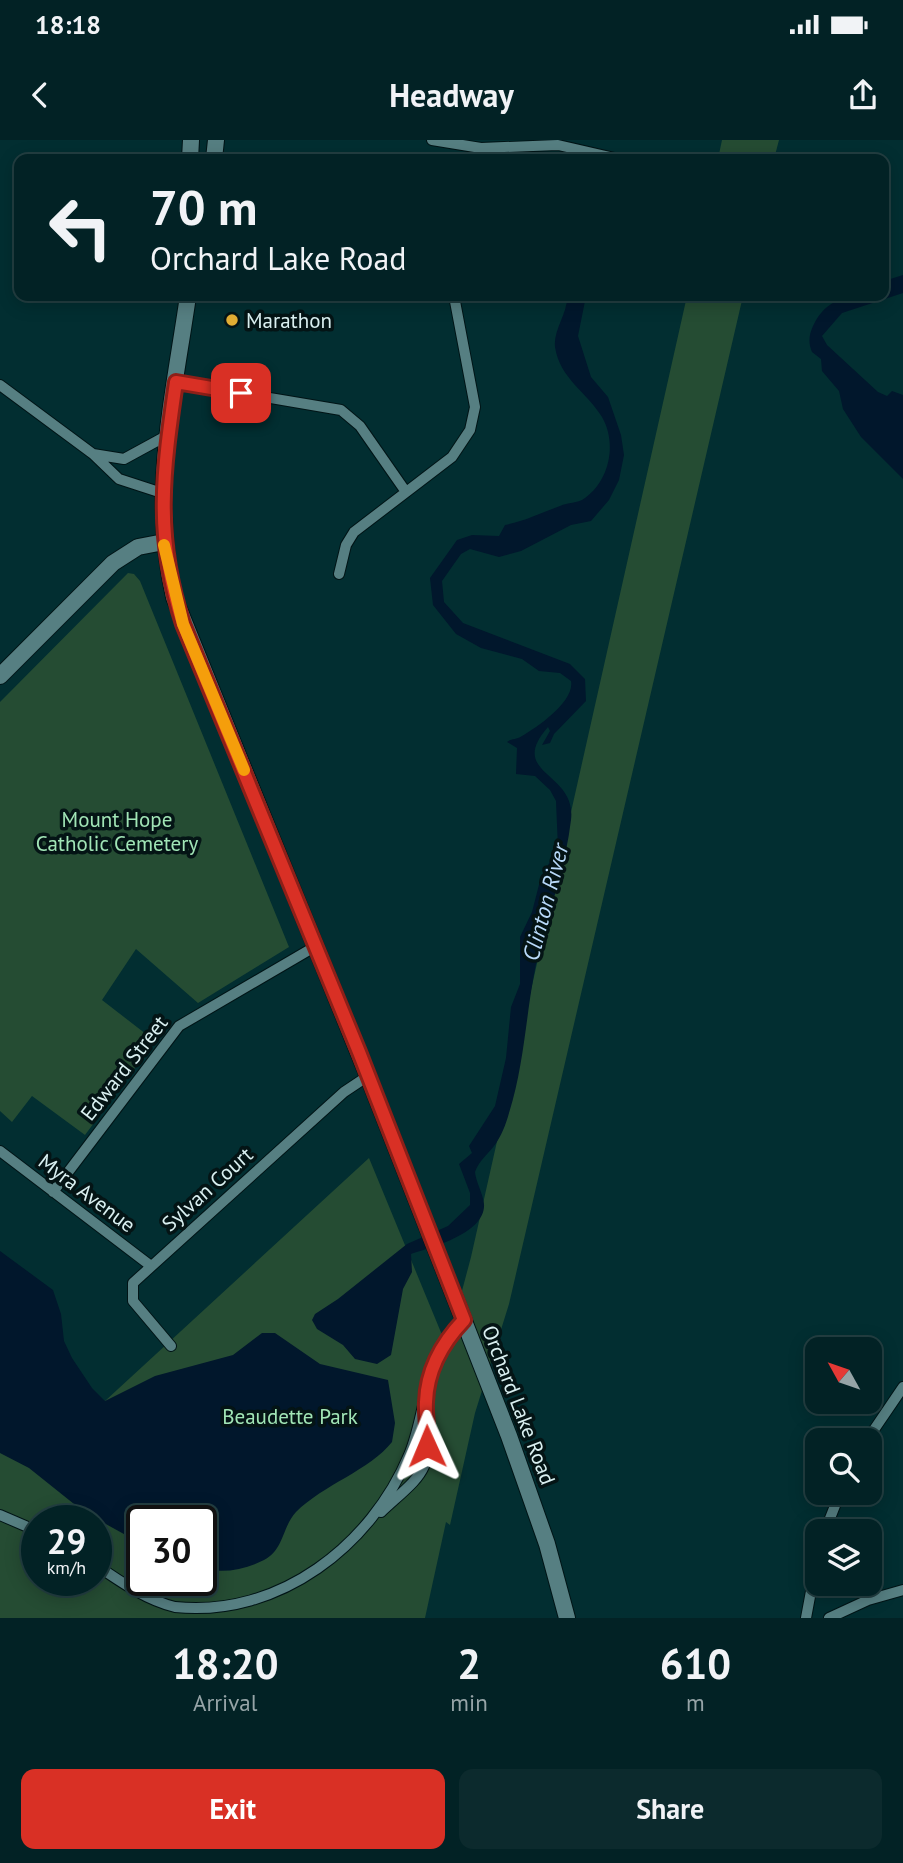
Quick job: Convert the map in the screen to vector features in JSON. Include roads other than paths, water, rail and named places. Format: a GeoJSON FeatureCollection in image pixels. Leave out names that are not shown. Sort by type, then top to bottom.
{"type":"FeatureCollection","features":[{"type":"Feature","properties":{"kind":"main road","name":"Orchard Lake Road"},"geometry":{"type":"LineString","coordinates":[[187,301],[162,493],[164,542],[174,597],[433,1239],[547,1544],[567,1618]]}},
{"type":"Feature","properties":{"kind":"main road"},"geometry":{"type":"LineString","coordinates":[[1,673],[113,563],[138,547],[164,542]]}},
{"type":"Feature","properties":{"kind":"street"},"geometry":{"type":"LineString","coordinates":[[432,140],[472,146],[558,145],[602,154]]}},
{"type":"Feature","properties":{"kind":"street"},"geometry":{"type":"LineString","coordinates":[[471,154],[472,146]]}},
{"type":"Feature","properties":{"kind":"street"},"geometry":{"type":"LineString","coordinates":[[339,574],[346,545],[354,532],[452,457],[465,439],[473,419],[472,388],[457,327],[454,301]]}},
{"type":"Feature","properties":{"kind":"street"},"geometry":{"type":"LineString","coordinates":[[176,382],[341,410],[360,426],[406,492]]}},
{"type":"Feature","properties":{"kind":"street"},"geometry":{"type":"LineString","coordinates":[[0,385],[93,454],[119,479],[162,493]]}},
{"type":"Feature","properties":{"kind":"street"},"geometry":{"type":"LineString","coordinates":[[93,454],[124,459],[168,435]]}},
{"type":"Feature","properties":{"kind":"street","name":"Edward Street"},"geometry":{"type":"LineString","coordinates":[[53,1192],[179,1026],[316,946]]}},
{"type":"Feature","properties":{"kind":"street","name":"Sylvan Court"},"geometry":{"type":"LineString","coordinates":[[171,1346],[131,1296],[133,1283],[344,1092],[368,1076]]}},
{"type":"Feature","properties":{"kind":"street","name":"Myra Avenue"},"geometry":{"type":"LineString","coordinates":[[0,1151],[151,1266]]}},
{"type":"Feature","properties":{"kind":"street"},"geometry":{"type":"LineString","coordinates":[[369,1524],[408,1458],[440,1350],[464,1320]]}},
{"type":"Feature","properties":{"kind":"street"},"geometry":{"type":"LineString","coordinates":[[875,1428],[903,1388]]}},
{"type":"Feature","properties":{"kind":"street"},"geometry":{"type":"LineString","coordinates":[[112,1576],[162,1604],[201,1611],[235,1608],[272,1599],[315,1576],[350,1547],[369,1524],[424,1470],[429,1428],[426,1403]]}},
{"type":"Feature","properties":{"kind":"street"},"geometry":{"type":"LineString","coordinates":[[0,1515],[21,1524]]}},
{"type":"Feature","properties":{"kind":"street"},"geometry":{"type":"LineString","coordinates":[[829,1618],[868,1600],[903,1590]]}},
{"type":"Feature","properties":{"kind":"street"},"geometry":{"type":"LineString","coordinates":[[806,1618],[810,1596]]}},
{"type":"Feature","properties":{"kind":"water"},"geometry":{"type":"Polygon","coordinates":[[[903,275],[903,293],[889,298],[889,279],[903,275]]]}},
{"type":"Feature","properties":{"kind":"water","name":"Clinton River"},"geometry":{"type":"Polygon","coordinates":[[[585,301],[578,336],[591,377],[608,397],[621,435],[624,455],[619,480],[609,500],[591,521],[571,525],[521,551],[499,557],[470,549],[461,554],[442,581],[444,602],[463,623],[570,664],[585,679],[586,701],[554,734],[550,743],[542,745],[550,731],[548,727],[537,743],[535,755],[538,765],[564,792],[570,804],[569,836],[537,961],[520,1070],[509,1113],[499,1139],[475,1172],[484,1204],[482,1214],[468,1231],[411,1254],[412,1272],[403,1289],[391,1355],[377,1364],[355,1359],[343,1345],[317,1329],[312,1320],[315,1314],[407,1244],[448,1226],[470,1205],[470,1193],[459,1164],[472,1153],[469,1146],[495,1106],[506,1058],[511,1007],[520,984],[520,937],[532,912],[541,877],[558,848],[556,801],[550,790],[535,776],[516,774],[517,748],[507,742],[529,732],[554,713],[567,697],[571,681],[560,673],[539,671],[522,659],[481,648],[456,634],[433,605],[430,578],[457,540],[472,535],[499,536],[505,525],[582,500],[594,490],[605,471],[610,449],[607,427],[596,408],[562,368],[555,347],[556,334],[567,302],[585,301]]]}},
{"type":"Feature","properties":{"kind":"water"},"geometry":{"type":"Polygon","coordinates":[[[879,301],[842,313],[822,336],[827,345],[878,392],[887,396],[892,391],[903,395],[903,479],[861,437],[843,409],[839,391],[822,371],[821,359],[812,352],[810,339],[813,326],[834,302],[879,301]]]}},
{"type":"Feature","properties":{"kind":"water"},"geometry":{"type":"Polygon","coordinates":[[[0,1251],[53,1290],[61,1314],[64,1341],[92,1388],[105,1401],[155,1376],[233,1355],[262,1333],[275,1333],[320,1364],[388,1380],[395,1423],[392,1442],[383,1452],[296,1512],[271,1556],[241,1569],[225,1571],[217,1570],[217,1505],[126,1505],[126,1535],[112,1527],[112,1505],[75,1505],[29,1468],[0,1453],[0,1251]]]}},
{"type":"Feature","properties":{"kind":"place","name":"Marathon"},"geometry":{"type":"Point","coordinates":[232,320]}},
{"type":"Feature","properties":{"kind":"park label","name":"Mount Hope Catholic Cemetery"},"geometry":{"type":"Point","coordinates":[117,831]}},
{"type":"Feature","properties":{"kind":"park label","name":"Beaudette Park"},"geometry":{"type":"Point","coordinates":[290,1416]}}]}
